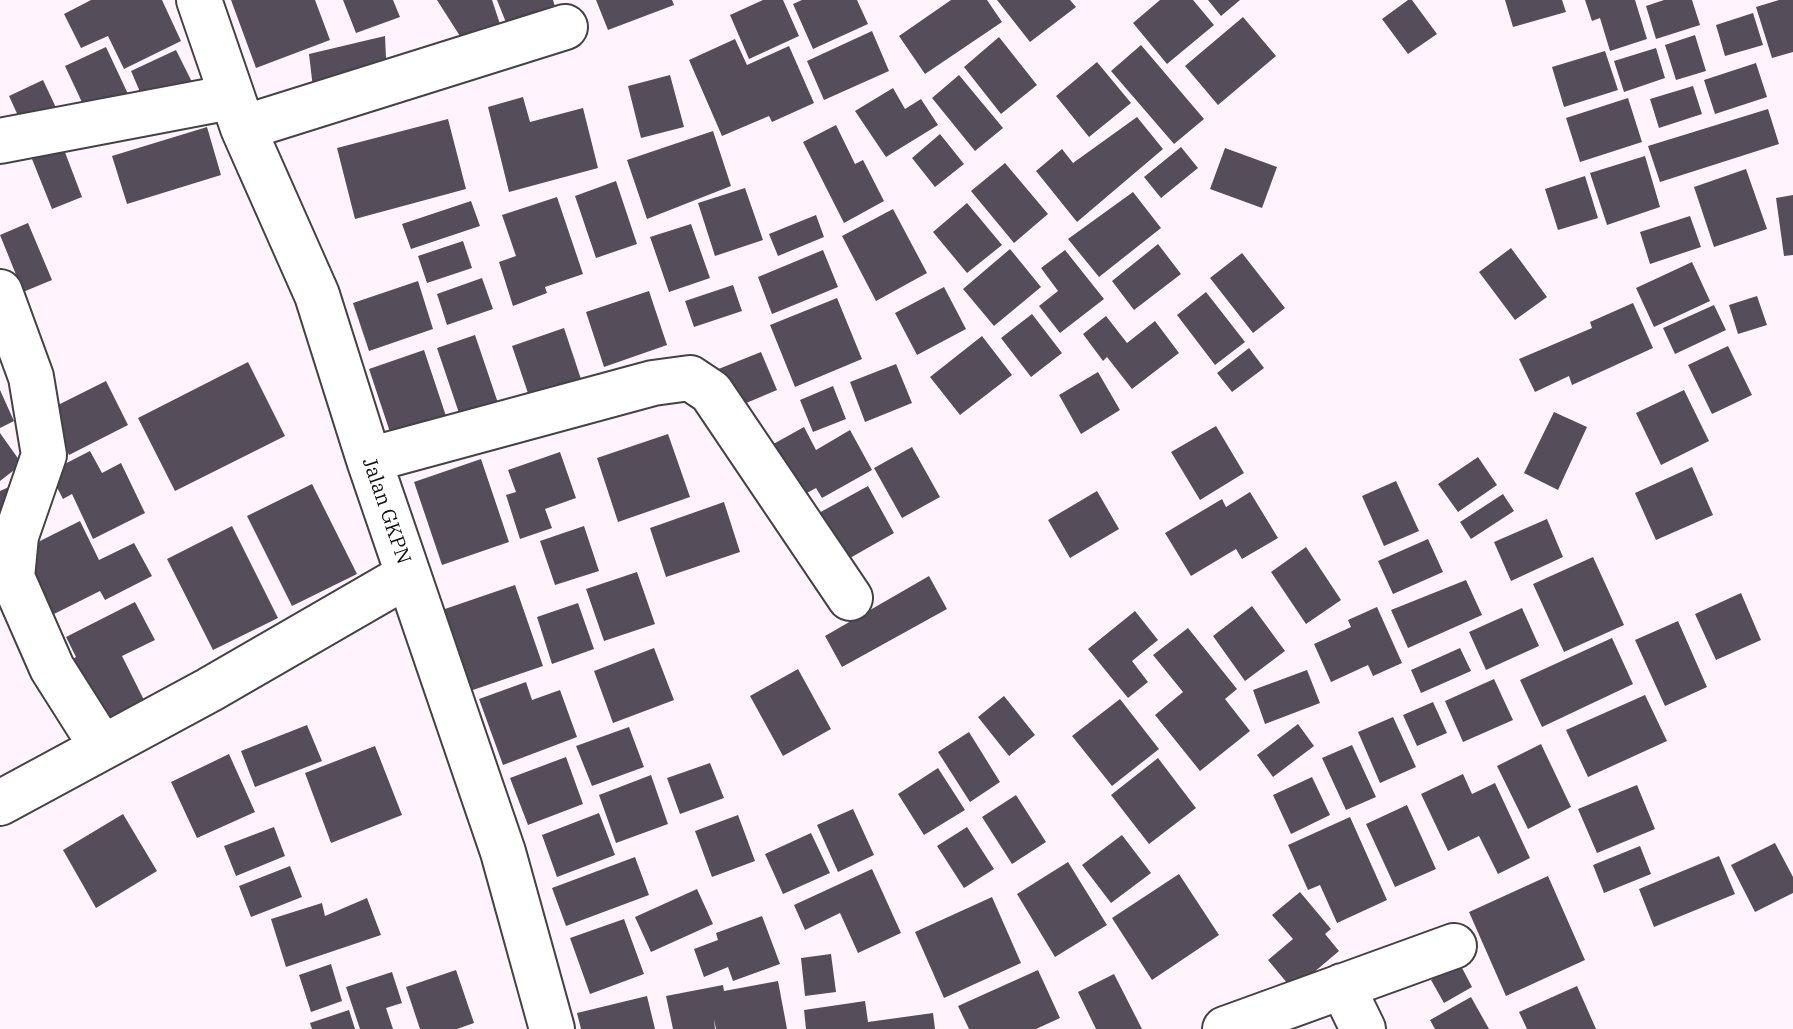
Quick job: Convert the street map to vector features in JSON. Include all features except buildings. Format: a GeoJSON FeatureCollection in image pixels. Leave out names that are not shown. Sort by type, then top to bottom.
{"type":"FeatureCollection","features":[{"type":"Feature","properties":{"kind":"street","name":"Jalan GKPN"},"geometry":{"type":"LineString","coordinates":[[199,0],[237,112],[317,295],[369,460],[503,852],[552,1029]]}},
{"type":"Feature","properties":{"kind":"street"},"geometry":{"type":"LineString","coordinates":[[0,141],[237,112],[565,27]]}},
{"type":"Feature","properties":{"kind":"street"},"geometry":{"type":"LineString","coordinates":[[0,292],[31,377],[44,455],[16,536],[12,577],[52,668],[102,747]]}},
{"type":"Feature","properties":{"kind":"street"},"geometry":{"type":"LineString","coordinates":[[369,460],[676,378],[690,378],[711,392],[850,598]]}},
{"type":"Feature","properties":{"kind":"street"},"geometry":{"type":"LineString","coordinates":[[0,803],[408,575]]}},
{"type":"Feature","properties":{"kind":"street"},"geometry":{"type":"LineString","coordinates":[[1225,1029],[1454,946]]}},
{"type":"Feature","properties":{"kind":"street"},"geometry":{"type":"LineString","coordinates":[[1342,986],[1363,1029]]}}]}
